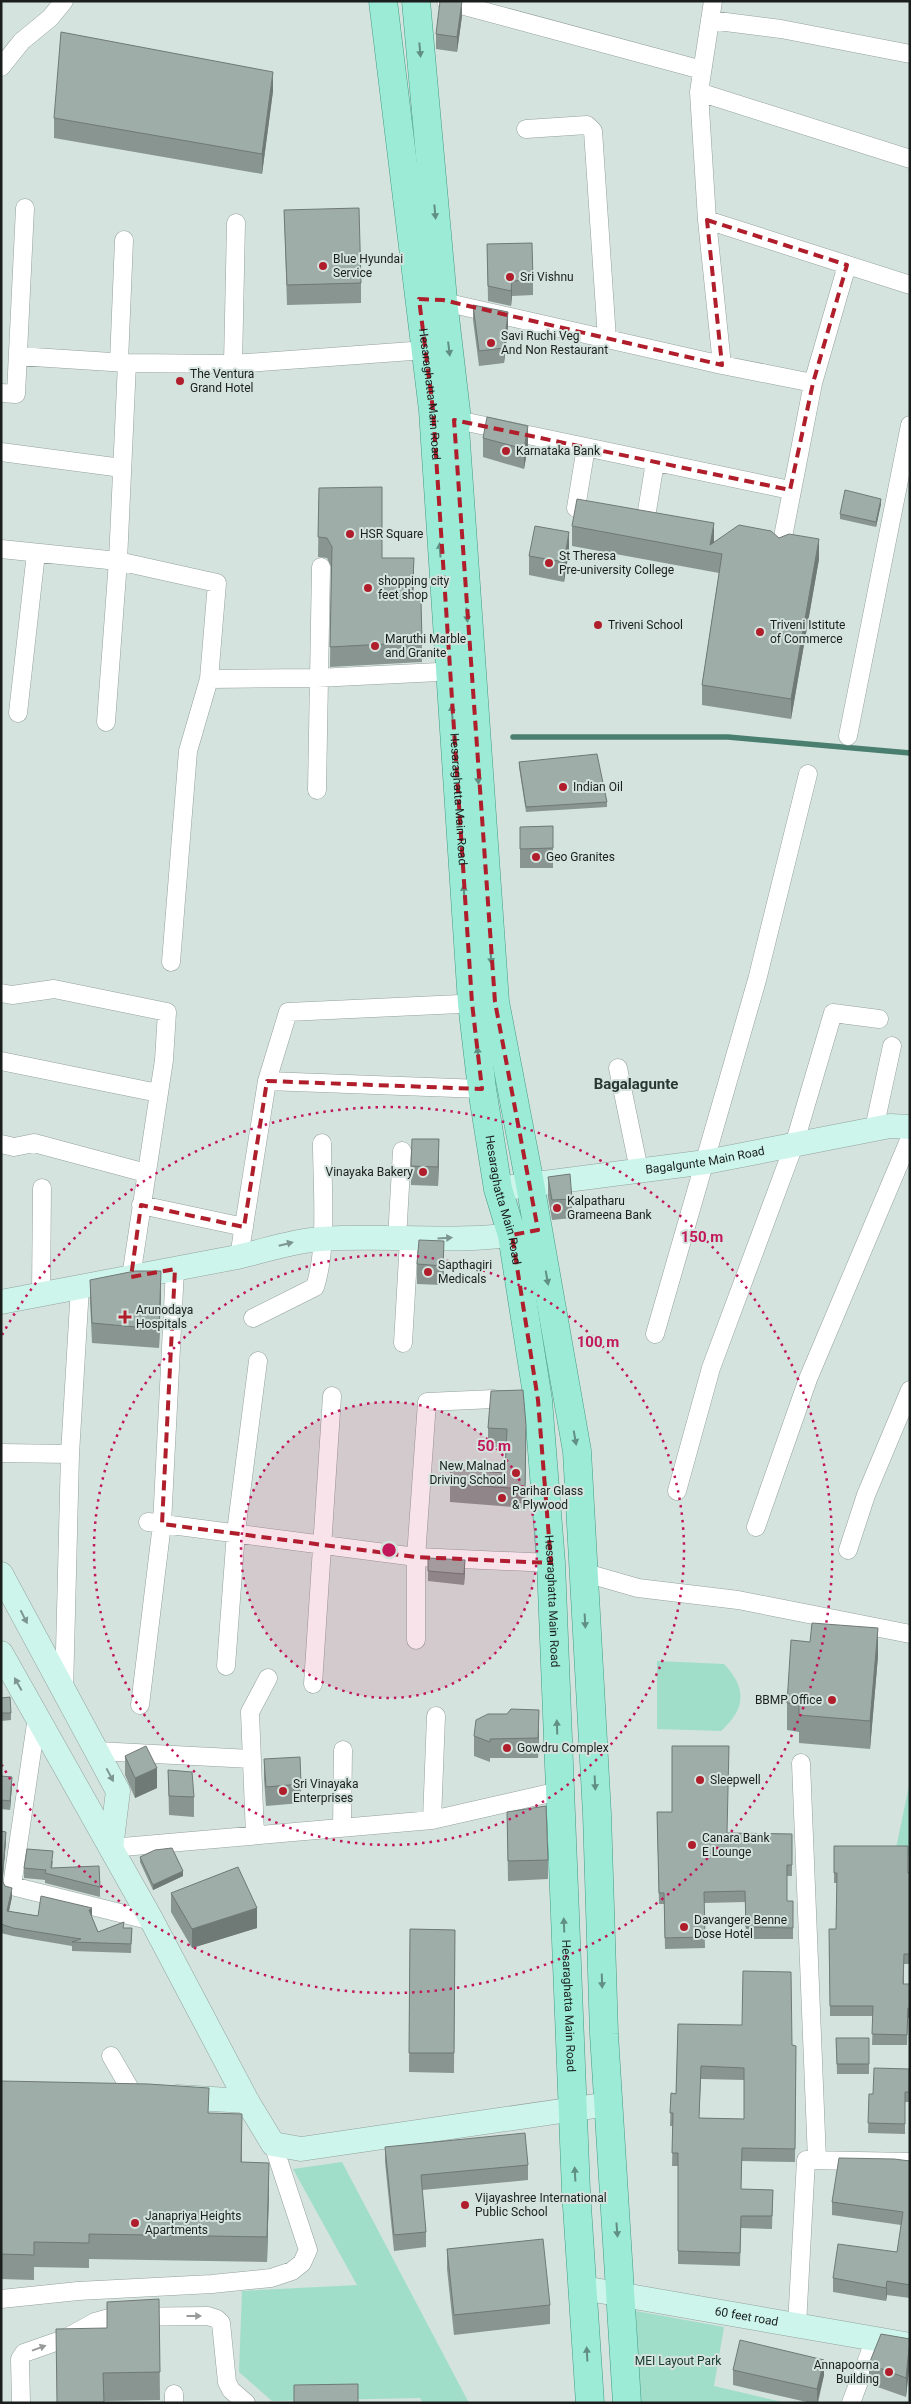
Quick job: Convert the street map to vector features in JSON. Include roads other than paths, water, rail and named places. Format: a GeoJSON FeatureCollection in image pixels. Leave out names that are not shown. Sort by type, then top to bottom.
{"type":"FeatureCollection","features":[{"type":"Feature","properties":{"kind":"main road","name":"Hesaraghatta Main Road"},"geometry":{"type":"LineString","coordinates":[[383,1],[431,300],[458,420],[455,428],[460,671]]}},
{"type":"Feature","properties":{"kind":"main road","name":"Hesaraghatta Main Road"},"geometry":{"type":"LineString","coordinates":[[416,1],[431,300],[426,350],[460,671],[483,1003],[482,1089],[498,1189],[512,1235],[538,1400],[551,1563],[572,2110],[590,2403]]}},
{"type":"Feature","properties":{"kind":"main road","name":"Hesaraghatta Main Road"},"geometry":{"type":"LineString","coordinates":[[483,1003],[530,1184],[577,1451],[582,1572],[597,1814],[609,2104],[627,2403]]}},
{"type":"Feature","properties":{"kind":"street"},"geometry":{"type":"LineString","coordinates":[[1,68],[22,41],[50,18],[64,1]]}},
{"type":"Feature","properties":{"kind":"street"},"geometry":{"type":"LineString","coordinates":[[446,1],[702,70]]}},
{"type":"Feature","properties":{"kind":"street"},"geometry":{"type":"LineString","coordinates":[[713,1],[699,92],[707,220],[722,365]]}},
{"type":"Feature","properties":{"kind":"street"},"geometry":{"type":"LineString","coordinates":[[710,20],[781,29],[910,54]]}},
{"type":"Feature","properties":{"kind":"street"},"geometry":{"type":"LineString","coordinates":[[699,92],[910,159]]}},
{"type":"Feature","properties":{"kind":"street"},"geometry":{"type":"LineString","coordinates":[[526,129],[587,125],[593,130],[607,339]]}},
{"type":"Feature","properties":{"kind":"street"},"geometry":{"type":"LineString","coordinates":[[1,394],[16,394],[25,208]]}},
{"type":"Feature","properties":{"kind":"street"},"geometry":{"type":"LineString","coordinates":[[707,220],[910,285]]}},
{"type":"Feature","properties":{"kind":"street"},"geometry":{"type":"LineString","coordinates":[[233,364],[236,223]]}},
{"type":"Feature","properties":{"kind":"street"},"geometry":{"type":"LineString","coordinates":[[106,722],[118,562],[122,468],[124,240]]}},
{"type":"Feature","properties":{"kind":"street"},"geometry":{"type":"LineString","coordinates":[[781,547],[790,490],[812,383],[846,265]]}},
{"type":"Feature","properties":{"kind":"street"},"geometry":{"type":"LineString","coordinates":[[431,300],[722,365],[812,383]]}},
{"type":"Feature","properties":{"kind":"street"},"geometry":{"type":"LineString","coordinates":[[18,356],[122,362],[233,364],[426,350]]}},
{"type":"Feature","properties":{"kind":"street"},"geometry":{"type":"LineString","coordinates":[[458,420],[790,490]]}},
{"type":"Feature","properties":{"kind":"street"},"geometry":{"type":"LineString","coordinates":[[848,736],[910,426]]}},
{"type":"Feature","properties":{"kind":"street"},"geometry":{"type":"LineString","coordinates":[[576,508],[586,447]]}},
{"type":"Feature","properties":{"kind":"street"},"geometry":{"type":"LineString","coordinates":[[1,452],[122,468]]}},
{"type":"Feature","properties":{"kind":"street"},"geometry":{"type":"LineString","coordinates":[[647,511],[655,462]]}},
{"type":"Feature","properties":{"kind":"street"},"geometry":{"type":"LineString","coordinates":[[1,549],[118,562],[217,583],[209,679],[188,750],[171,962]]}},
{"type":"Feature","properties":{"kind":"street"},"geometry":{"type":"LineString","coordinates":[[18,712],[36,553]]}},
{"type":"Feature","properties":{"kind":"street"},"geometry":{"type":"LineString","coordinates":[[317,790],[317,678],[321,567]]}},
{"type":"Feature","properties":{"kind":"street"},"geometry":{"type":"LineString","coordinates":[[209,679],[317,678],[460,671]]}},
{"type":"Feature","properties":{"kind":"street"},"geometry":{"type":"LineString","coordinates":[[655,1334],[757,980],[808,774]]}},
{"type":"Feature","properties":{"kind":"street"},"geometry":{"type":"LineString","coordinates":[[1,993],[12,995],[54,989],[167,1012],[158,1093],[132,1277]]}},
{"type":"Feature","properties":{"kind":"street"},"geometry":{"type":"LineString","coordinates":[[239,1257],[267,1081],[288,1012],[483,1003]]}},
{"type":"Feature","properties":{"kind":"street"},"geometry":{"type":"LineString","coordinates":[[677,1491],[711,1368],[794,1145],[832,1013],[879,1020]]}},
{"type":"Feature","properties":{"kind":"street"},"geometry":{"type":"LineString","coordinates":[[874,1130],[892,1046]]}},
{"type":"Feature","properties":{"kind":"street"},"geometry":{"type":"LineString","coordinates":[[1,1061],[158,1093]]}},
{"type":"Feature","properties":{"kind":"street"},"geometry":{"type":"LineString","coordinates":[[618,1068],[639,1170]]}},
{"type":"Feature","properties":{"kind":"street"},"geometry":{"type":"LineString","coordinates":[[267,1081],[482,1089]]}},
{"type":"Feature","properties":{"kind":"street","name":"Bagalgunte Main Road"},"geometry":{"type":"LineString","coordinates":[[498,1189],[706,1162],[890,1126],[910,1127]]}},
{"type":"Feature","properties":{"kind":"street"},"geometry":{"type":"LineString","coordinates":[[756,1527],[808,1379],[910,1138]]}},
{"type":"Feature","properties":{"kind":"street"},"geometry":{"type":"LineString","coordinates":[[1,1144],[14,1147],[34,1143],[146,1173]]}},
{"type":"Feature","properties":{"kind":"street"},"geometry":{"type":"LineString","coordinates":[[253,1318],[315,1287],[320,1273],[322,1239],[322,1143]]}},
{"type":"Feature","properties":{"kind":"street"},"geometry":{"type":"LineString","coordinates":[[402,1151],[403,1344]]}},
{"type":"Feature","properties":{"kind":"street"},"geometry":{"type":"LineString","coordinates":[[41,1294],[42,1188]]}},
{"type":"Feature","properties":{"kind":"street"},"geometry":{"type":"LineString","coordinates":[[141,1205],[244,1227]]}},
{"type":"Feature","properties":{"kind":"street"},"geometry":{"type":"LineString","coordinates":[[1,1302],[239,1257],[292,1242],[322,1239],[403,1240],[512,1235],[538,1230]]}},
{"type":"Feature","properties":{"kind":"street"},"geometry":{"type":"LineString","coordinates":[[140,1705],[175,1269]]}},
{"type":"Feature","properties":{"kind":"street"},"geometry":{"type":"LineString","coordinates":[[64,1694],[70,1454],[80,1287]]}},
{"type":"Feature","properties":{"kind":"street"},"geometry":{"type":"LineString","coordinates":[[226,1666],[236,1532],[258,1361]]}},
{"type":"Feature","properties":{"kind":"street"},"geometry":{"type":"LineString","coordinates":[[848,1550],[866,1495],[910,1390]]}},
{"type":"Feature","properties":{"kind":"street"},"geometry":{"type":"LineString","coordinates":[[313,1684],[324,1544],[332,1396]]}},
{"type":"Feature","properties":{"kind":"street"},"geometry":{"type":"LineString","coordinates":[[416,1640],[416,1557],[427,1402],[494,1399]]}},
{"type":"Feature","properties":{"kind":"street"},"geometry":{"type":"LineString","coordinates":[[1,1453],[70,1454]]}},
{"type":"Feature","properties":{"kind":"street"},"geometry":{"type":"LineString","coordinates":[[155,1523],[236,1532],[416,1557],[551,1563]]}},
{"type":"Feature","properties":{"kind":"street"},"geometry":{"type":"LineString","coordinates":[[582,1572],[638,1588],[738,1600],[910,1634]]}},
{"type":"Feature","properties":{"kind":"street"},"geometry":{"type":"LineString","coordinates":[[1,1574],[118,1792],[111,1848]]}},
{"type":"Feature","properties":{"kind":"street"},"geometry":{"type":"LineString","coordinates":[[1,1653],[152,1921],[247,2101],[273,2144],[308,2250],[302,2263],[292,2270],[271,2278],[212,2284],[78,2290],[1,2299]]}},
{"type":"Feature","properties":{"kind":"street"},"geometry":{"type":"LineString","coordinates":[[254,1836],[250,1712],[268,1678]]}},
{"type":"Feature","properties":{"kind":"street"},"geometry":{"type":"LineString","coordinates":[[432,1820],[436,1716]]}},
{"type":"Feature","properties":{"kind":"street"},"geometry":{"type":"LineString","coordinates":[[37,1717],[6,1886],[152,1921]]}},
{"type":"Feature","properties":{"kind":"street"},"geometry":{"type":"LineString","coordinates":[[342,1828],[343,1750]]}},
{"type":"Feature","properties":{"kind":"street"},"geometry":{"type":"LineString","coordinates":[[97,1751],[252,1759]]}},
{"type":"Feature","properties":{"kind":"street"},"geometry":{"type":"LineString","coordinates":[[801,1763],[816,2160]]}},
{"type":"Feature","properties":{"kind":"street"},"geometry":{"type":"LineString","coordinates":[[111,1848],[432,1820],[559,1791]]}},
{"type":"Feature","properties":{"kind":"street"},"geometry":{"type":"LineString","coordinates":[[111,2056],[133,2094]]}},
{"type":"Feature","properties":{"kind":"street"},"geometry":{"type":"LineString","coordinates":[[105,2092],[247,2101]]}},
{"type":"Feature","properties":{"kind":"street"},"geometry":{"type":"LineString","coordinates":[[273,2144],[301,2149],[609,2104]]}},
{"type":"Feature","properties":{"kind":"street"},"geometry":{"type":"LineString","coordinates":[[797,2325],[806,2160],[910,2162]]}},
{"type":"Feature","properties":{"kind":"street","name":"60 feet road"},"geometry":{"type":"LineString","coordinates":[[583,2288],[910,2345]]}},
{"type":"Feature","properties":{"kind":"street"},"geometry":{"type":"LineString","coordinates":[[21,2403],[20,2360],[24,2353],[64,2339],[95,2322],[113,2317],[208,2316],[220,2323],[227,2382],[231,2390],[246,2403]]}},
{"type":"Feature","properties":{"kind":"street"},"geometry":{"type":"LineString","coordinates":[[851,2403],[875,2339]]}},
{"type":"Feature","properties":{"kind":"waterway"},"geometry":{"type":"LineString","coordinates":[[513,737],[728,737],[910,753]]}},
{"type":"Feature","properties":{"kind":"place","name":"Blue Hyundai Service"},"geometry":{"type":"Point","coordinates":[323,266]}},
{"type":"Feature","properties":{"kind":"place","name":"Sri Vishnu"},"geometry":{"type":"Point","coordinates":[510,277]}},
{"type":"Feature","properties":{"kind":"place","name":"Savi Ruchi Veg And Non Restaurant"},"geometry":{"type":"Point","coordinates":[491,343]}},
{"type":"Feature","properties":{"kind":"place","name":"The Ventura Grand Hotel"},"geometry":{"type":"Point","coordinates":[180,381]}},
{"type":"Feature","properties":{"kind":"place","name":"Karnataka Bank"},"geometry":{"type":"Point","coordinates":[506,451]}},
{"type":"Feature","properties":{"kind":"place","name":"HSR Square"},"geometry":{"type":"Point","coordinates":[350,534]}},
{"type":"Feature","properties":{"kind":"place","name":"St Theresa Pre-university College"},"geometry":{"type":"Point","coordinates":[549,563]}},
{"type":"Feature","properties":{"kind":"place","name":"shopping city feet shop"},"geometry":{"type":"Point","coordinates":[368,588]}},
{"type":"Feature","properties":{"kind":"place","name":"Triveni School"},"geometry":{"type":"Point","coordinates":[598,625]}},
{"type":"Feature","properties":{"kind":"place","name":"Triveni Istitute of Commerce"},"geometry":{"type":"Point","coordinates":[760,632]}},
{"type":"Feature","properties":{"kind":"place","name":"Maruthi Marble and Granite"},"geometry":{"type":"Point","coordinates":[375,646]}},
{"type":"Feature","properties":{"kind":"place","name":"Indian Oil"},"geometry":{"type":"Point","coordinates":[563,787]}},
{"type":"Feature","properties":{"kind":"place","name":"Geo Granites"},"geometry":{"type":"Point","coordinates":[536,857]}},
{"type":"Feature","properties":{"kind":"place","name":"Vinayaka Bakery"},"geometry":{"type":"Point","coordinates":[423,1172]}},
{"type":"Feature","properties":{"kind":"place","name":"Kalpatharu Grameena Bank"},"geometry":{"type":"Point","coordinates":[557,1208]}},
{"type":"Feature","properties":{"kind":"place","name":"Sapthagiri Medicals"},"geometry":{"type":"Point","coordinates":[428,1272]}},
{"type":"Feature","properties":{"kind":"place","name":"Arunodaya Hospitals"},"geometry":{"type":"Point","coordinates":[125,1317]}},
{"type":"Feature","properties":{"kind":"place","name":"New Malnad Driving School"},"geometry":{"type":"Point","coordinates":[516,1473]}},
{"type":"Feature","properties":{"kind":"place","name":"Parihar Glass & Plywood"},"geometry":{"type":"Point","coordinates":[502,1498]}},
{"type":"Feature","properties":{"kind":"place","name":"BBMP Office"},"geometry":{"type":"Point","coordinates":[832,1700]}},
{"type":"Feature","properties":{"kind":"place","name":"Gowdru Complex"},"geometry":{"type":"Point","coordinates":[507,1748]}},
{"type":"Feature","properties":{"kind":"place","name":"Sleepwell"},"geometry":{"type":"Point","coordinates":[700,1780]}},
{"type":"Feature","properties":{"kind":"place","name":"Sri Vinayaka Enterprises"},"geometry":{"type":"Point","coordinates":[283,1791]}},
{"type":"Feature","properties":{"kind":"place","name":"Canara Bank E Lounge"},"geometry":{"type":"Point","coordinates":[692,1845]}},
{"type":"Feature","properties":{"kind":"place","name":"Davangere Benne Dose Hotel"},"geometry":{"type":"Point","coordinates":[684,1927]}},
{"type":"Feature","properties":{"kind":"place","name":"Vijayashree International Public School"},"geometry":{"type":"Point","coordinates":[465,2205]}},
{"type":"Feature","properties":{"kind":"place","name":"Janapriya Heights Apartments"},"geometry":{"type":"Point","coordinates":[135,2223]}},
{"type":"Feature","properties":{"kind":"place","name":"Annapoorna Building"},"geometry":{"type":"Point","coordinates":[889,2372]}},
{"type":"Feature","properties":{"kind":"district","name":"Bagalagunte"},"geometry":{"type":"Point","coordinates":[636,1084]}},
{"type":"Feature","properties":{"kind":"park label","name":"MEI Layout Park"},"geometry":{"type":"Point","coordinates":[678,2361]}}]}
